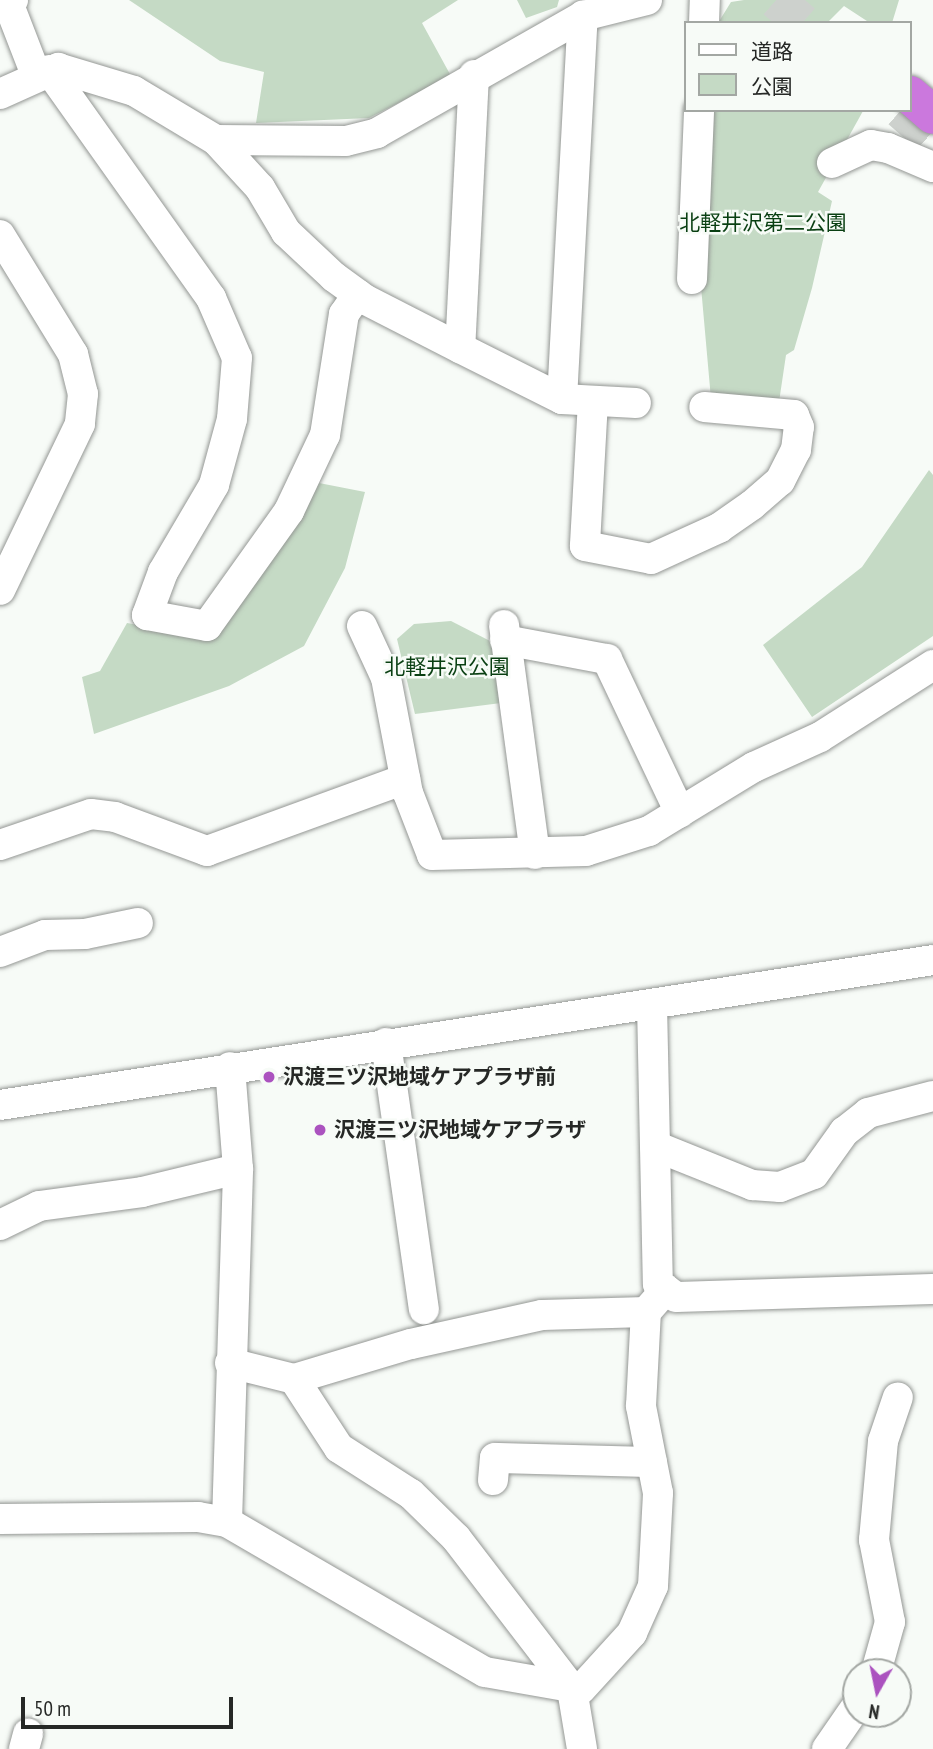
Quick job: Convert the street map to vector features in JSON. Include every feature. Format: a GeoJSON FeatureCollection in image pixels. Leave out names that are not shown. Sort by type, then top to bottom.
{"type":"FeatureCollection","features":[{"type":"Feature","properties":{"kind":"highway"},"geometry":{"type":"LineString","coordinates":[[912,97],[933,115]]}},
{"type":"Feature","properties":{"kind":"street"},"geometry":{"type":"LineString","coordinates":[[13,0],[9,5],[43,73],[211,298],[237,358],[232,419],[214,485],[163,572],[147,615],[207,626],[289,511],[325,435],[344,314],[358,294]]}},
{"type":"Feature","properties":{"kind":"street"},"geometry":{"type":"LineString","coordinates":[[216,140],[346,141],[377,133],[417,112],[474,75],[583,16],[647,0]]}},
{"type":"Feature","properties":{"kind":"street"},"geometry":{"type":"LineString","coordinates":[[704,21],[705,0]]}},
{"type":"Feature","properties":{"kind":"street"},"geometry":{"type":"LineString","coordinates":[[562,399],[583,16]]}},
{"type":"Feature","properties":{"kind":"street"},"geometry":{"type":"LineString","coordinates":[[0,94],[58,68],[134,92],[216,140],[260,188],[286,232],[358,294],[562,399],[636,403]]}},
{"type":"Feature","properties":{"kind":"street"},"geometry":{"type":"LineString","coordinates":[[460,348],[474,75]]}},
{"type":"Feature","properties":{"kind":"street"},"geometry":{"type":"LineString","coordinates":[[692,279],[699,112]]}},
{"type":"Feature","properties":{"kind":"street"},"geometry":{"type":"LineString","coordinates":[[832,163],[871,145],[888,148],[933,167]]}},
{"type":"Feature","properties":{"kind":"street"},"geometry":{"type":"LineString","coordinates":[[0,235],[73,354],[83,394],[80,424],[0,590]]}},
{"type":"Feature","properties":{"kind":"street"},"geometry":{"type":"LineString","coordinates":[[593,401],[585,546],[651,559],[719,528],[752,505],[780,481],[796,450],[799,427],[794,415],[704,407]]}},
{"type":"Feature","properties":{"kind":"street"},"geometry":{"type":"LineString","coordinates":[[362,626],[386,678],[405,779],[432,855],[586,851],[649,831],[754,767],[820,737],[933,665]]}},
{"type":"Feature","properties":{"kind":"street"},"geometry":{"type":"LineString","coordinates":[[536,854],[505,633],[607,659],[680,813]]}},
{"type":"Feature","properties":{"kind":"street"},"geometry":{"type":"LineString","coordinates":[[0,845],[91,814],[115,817],[207,851],[405,779]]}},
{"type":"Feature","properties":{"kind":"street"},"geometry":{"type":"LineString","coordinates":[[0,952],[45,935],[85,934],[138,923]]}},
{"type":"Feature","properties":{"kind":"street"},"geometry":{"type":"LineString","coordinates":[[0,1105],[230,1067],[933,960]]}},
{"type":"Feature","properties":{"kind":"street"},"geometry":{"type":"LineString","coordinates":[[652,1004],[658,1284],[676,1297],[933,1290]]}},
{"type":"Feature","properties":{"kind":"street"},"geometry":{"type":"LineString","coordinates":[[386,1043],[424,1310]]}},
{"type":"Feature","properties":{"kind":"street"},"geometry":{"type":"LineString","coordinates":[[227,1522],[238,1169],[230,1067]]}},
{"type":"Feature","properties":{"kind":"street"},"geometry":{"type":"LineString","coordinates":[[655,1146],[752,1185],[780,1187],[814,1174],[844,1132],[868,1112],[933,1096]]}},
{"type":"Feature","properties":{"kind":"street"},"geometry":{"type":"LineString","coordinates":[[0,1225],[39,1206],[142,1192],[238,1169]]}},
{"type":"Feature","properties":{"kind":"street"},"geometry":{"type":"LineString","coordinates":[[0,1519],[198,1517],[227,1522],[485,1672],[581,1689],[632,1633],[653,1586],[657,1493],[641,1406],[646,1312],[666,1289]]}},
{"type":"Feature","properties":{"kind":"street"},"geometry":{"type":"LineString","coordinates":[[230,1363],[294,1379],[411,1343],[542,1315],[646,1312]]}},
{"type":"Feature","properties":{"kind":"street"},"geometry":{"type":"LineString","coordinates":[[294,1379],[339,1448],[411,1494],[456,1538],[572,1689],[582,1749]]}},
{"type":"Feature","properties":{"kind":"street"},"geometry":{"type":"LineString","coordinates":[[880,1658],[890,1622],[874,1540],[883,1441],[898,1397]]}},
{"type":"Feature","properties":{"kind":"street"},"geometry":{"type":"LineString","coordinates":[[494,1480],[495,1458],[652,1462]]}},
{"type":"Feature","properties":{"kind":"street"},"geometry":{"type":"LineString","coordinates":[[827,1749],[842,1727]]}},
{"type":"Feature","properties":{"kind":"green space"},"geometry":{"type":"Polygon","coordinates":[[[129,0],[458,0],[422,23],[451,76],[369,118],[256,123],[264,72],[220,61],[129,0]]]}},
{"type":"Feature","properties":{"kind":"green space"},"geometry":{"type":"Polygon","coordinates":[[[517,0],[559,0],[557,7],[526,18],[517,0]]]}},
{"type":"Feature","properties":{"kind":"green space"},"geometry":{"type":"Polygon","coordinates":[[[899,0],[893,21],[867,21],[844,6],[829,21],[719,21],[731,2],[899,0]]]}},
{"type":"Feature","properties":{"kind":"green space","name":"北軽井沢第二公園"},"geometry":{"type":"Polygon","coordinates":[[[709,112],[862,112],[818,192],[832,201],[812,288],[794,350],[786,355],[779,402],[711,399],[698,253],[709,112]]]}},
{"type":"Feature","properties":{"kind":"green space"},"geometry":{"type":"Polygon","coordinates":[[[929,470],[933,475],[933,636],[812,717],[763,645],[862,567],[929,470]]]}},
{"type":"Feature","properties":{"kind":"green space"},"geometry":{"type":"Polygon","coordinates":[[[319,483],[365,492],[345,568],[304,646],[229,686],[94,734],[82,677],[100,671],[127,623],[215,639],[302,515],[319,483]]]}},
{"type":"Feature","properties":{"kind":"green space","name":"北軽井沢公園"},"geometry":{"type":"Polygon","coordinates":[[[451,621],[492,642],[501,703],[415,714],[397,639],[414,624],[451,621]]]}},
{"type":"Feature","properties":{"kind":"tunnel"},"geometry":{"type":"LineString","coordinates":[[776,0],[800,21]]}},
{"type":"Feature","properties":{"kind":"tunnel"},"geometry":{"type":"LineString","coordinates":[[903,112],[933,138]]}},
{"type":"Feature","properties":{"kind":"place","name":"沢渡三ツ沢地域ケアプラザ前"},"geometry":{"type":"Point","coordinates":[269,1077]}},
{"type":"Feature","properties":{"kind":"place","name":"沢渡三ツ沢地域ケアプラザ"},"geometry":{"type":"Point","coordinates":[320,1130]}}]}
